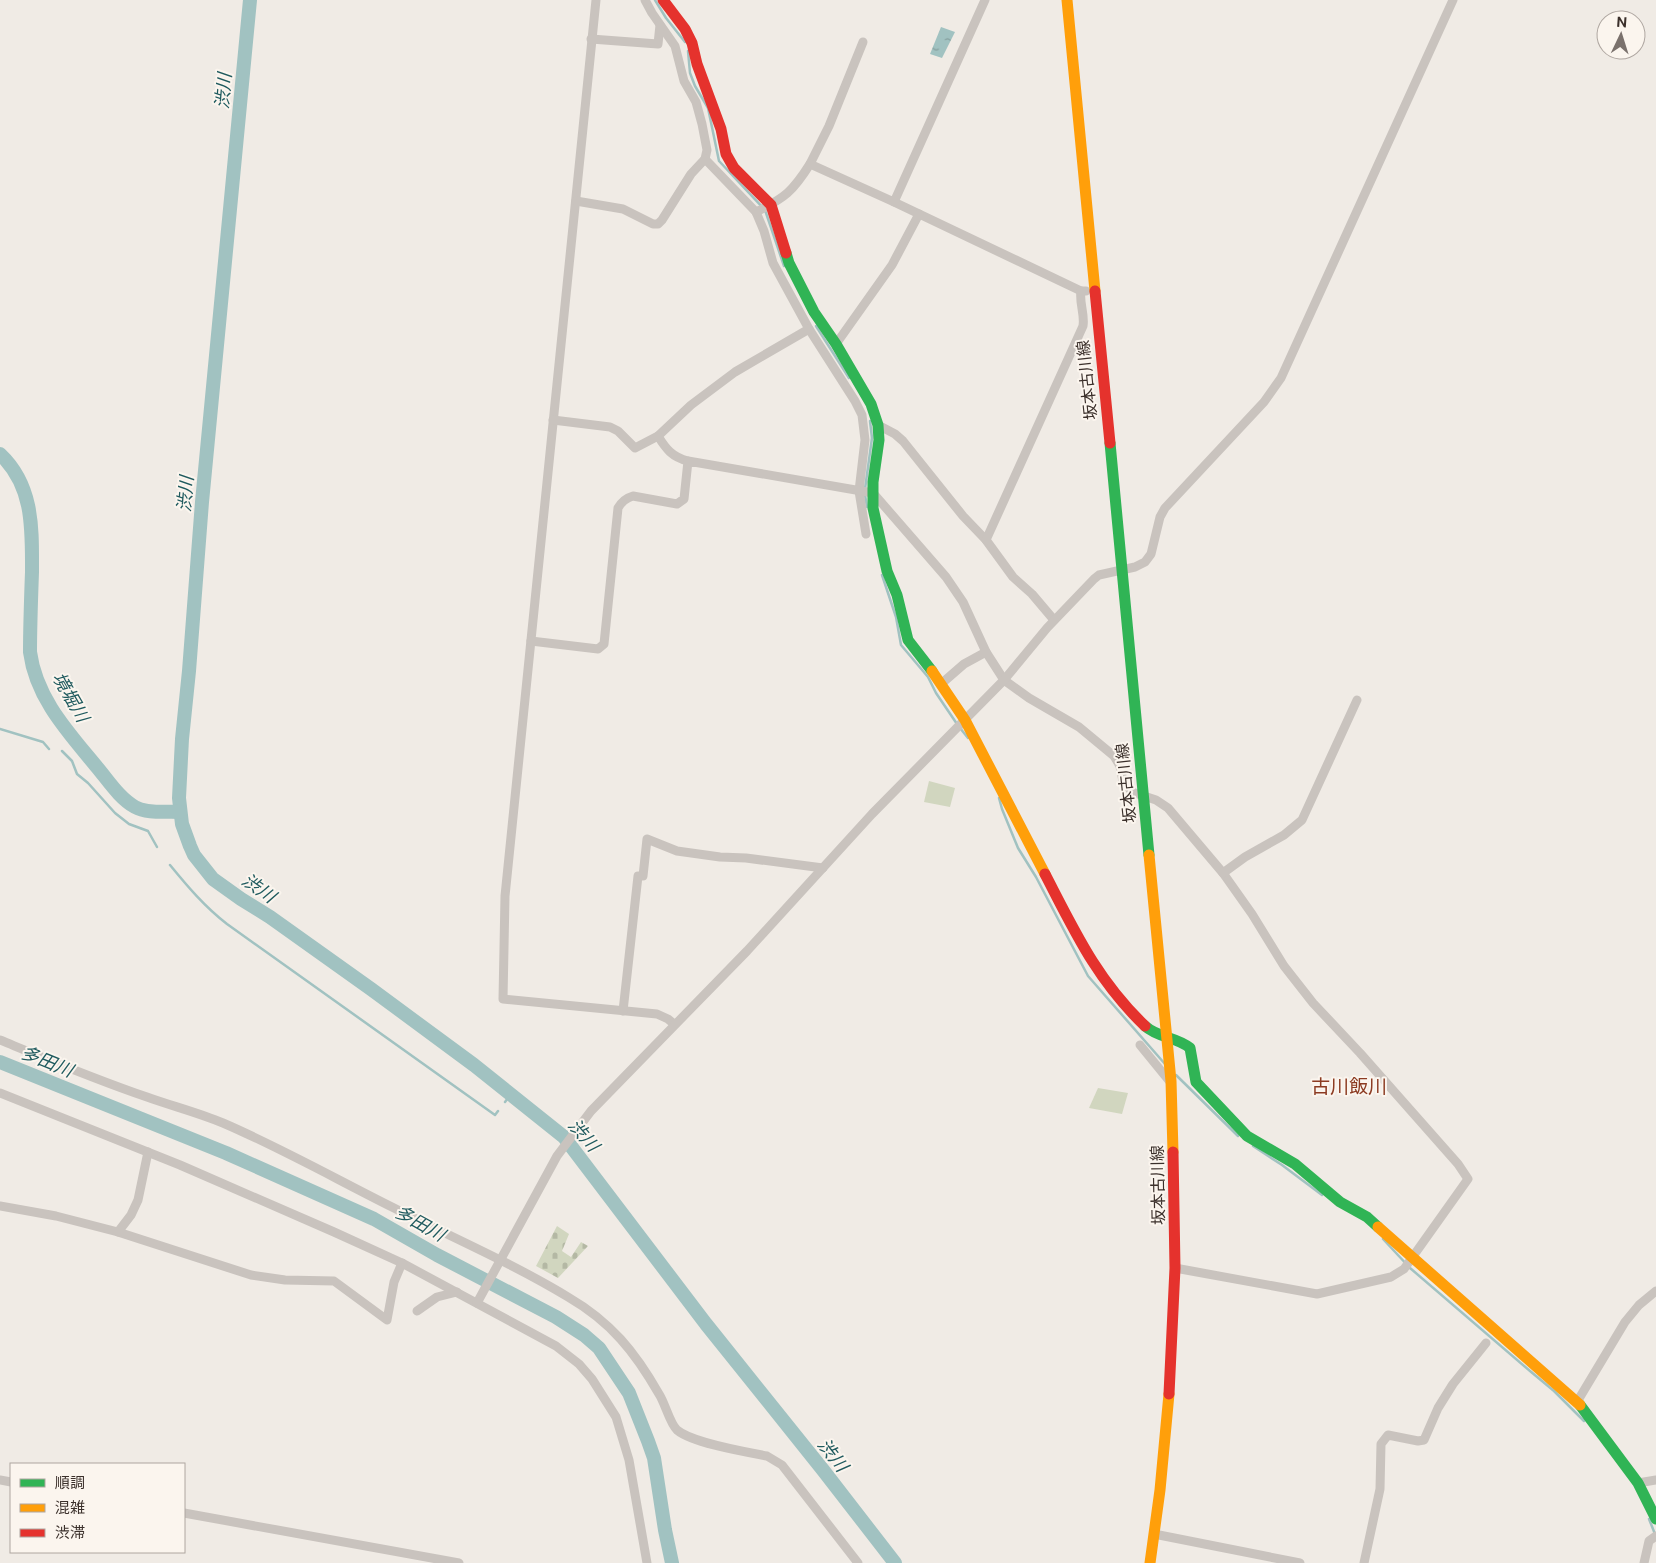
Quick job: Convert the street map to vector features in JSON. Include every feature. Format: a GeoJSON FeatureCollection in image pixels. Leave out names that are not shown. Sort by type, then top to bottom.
{"type":"FeatureCollection","features":[{"type":"Feature","properties":{"kind":"street"},"geometry":{"type":"LineString","coordinates":[[596,0],[506,896],[503,998],[657,1014],[674,1024]]}},
{"type":"Feature","properties":{"kind":"street"},"geometry":{"type":"LineString","coordinates":[[576,201],[623,209],[653,224],[658,224],[691,174],[705,160],[707,150],[696,102],[684,81],[675,46],[645,0]]}},
{"type":"Feature","properties":{"kind":"street"},"geometry":{"type":"LineString","coordinates":[[663,0],[685,29],[692,43],[697,64],[710,96],[726,154],[734,168],[769,206],[789,263],[862,415],[865,440],[866,534]]}},
{"type":"Feature","properties":{"kind":"street"},"geometry":{"type":"LineString","coordinates":[[894,202],[985,0]]}},
{"type":"Feature","properties":{"kind":"street","name":"坂本古川線"},"geometry":{"type":"LineString","coordinates":[[1067,0],[1170,1062],[1175,1268],[1171,1366],[1165,1443],[1150,1563]]}},
{"type":"Feature","properties":{"kind":"street"},"geometry":{"type":"LineString","coordinates":[[478,1300],[558,1154],[591,1111],[746,952],[823,868],[1004,680],[1054,620],[1094,579],[1099,575],[1145,562],[1150,554],[1160,518],[1165,508],[1264,402],[1281,378],[1453,0]]}},
{"type":"Feature","properties":{"kind":"street"},"geometry":{"type":"LineString","coordinates":[[591,38],[658,44],[660,25]]}},
{"type":"Feature","properties":{"kind":"street"},"geometry":{"type":"LineString","coordinates":[[758,212],[783,198],[795,187],[810,164],[863,42]]}},
{"type":"Feature","properties":{"kind":"street"},"geometry":{"type":"LineString","coordinates":[[705,160],[758,212],[773,263],[809,329],[829,345],[870,404],[878,425],[879,440],[866,492],[888,571],[897,595],[908,640],[941,684],[963,722],[1084,949],[1102,978],[1126,1008],[1148,1029],[1168,1039],[1184,1043],[1190,1048],[1196,1082],[1247,1136],[1295,1164],[1340,1202],[1366,1217],[1577,1402],[1638,1482],[1656,1519]]}},
{"type":"Feature","properties":{"kind":"street"},"geometry":{"type":"LineString","coordinates":[[810,164],[1081,291],[1094,291]]}},
{"type":"Feature","properties":{"kind":"street"},"geometry":{"type":"LineString","coordinates":[[829,345],[892,265],[919,214]]}},
{"type":"Feature","properties":{"kind":"street"},"geometry":{"type":"LineString","coordinates":[[986,540],[1083,326],[1080,300],[1081,291]]}},
{"type":"Feature","properties":{"kind":"street"},"geometry":{"type":"LineString","coordinates":[[553,420],[610,427],[618,431],[635,448],[658,436],[691,406],[735,372],[809,329]]}},
{"type":"Feature","properties":{"kind":"street"},"geometry":{"type":"LineString","coordinates":[[878,425],[895,434],[903,441],[963,516],[986,540],[1013,576],[1032,594],[1054,620]]}},
{"type":"Feature","properties":{"kind":"street"},"geometry":{"type":"LineString","coordinates":[[658,436],[672,455],[688,461],[866,492],[952,586],[967,609],[986,652],[1004,680],[1029,698],[1079,727],[1114,756],[1120,766],[1126,786],[1132,792],[1156,800],[1168,808],[1223,873],[1290,974],[1313,1003],[1458,1164],[1468,1179],[1404,1269],[1391,1277],[1318,1294],[1175,1268]]}},
{"type":"Feature","properties":{"kind":"street"},"geometry":{"type":"LineString","coordinates":[[531,641],[598,649],[604,644],[618,508],[621,502],[633,496],[677,504],[680,502],[684,499],[688,461]]}},
{"type":"Feature","properties":{"kind":"street"},"geometry":{"type":"LineString","coordinates":[[941,684],[964,664],[986,652]]}},
{"type":"Feature","properties":{"kind":"street"},"geometry":{"type":"LineString","coordinates":[[1223,873],[1245,857],[1284,835],[1302,820],[1357,700]]}},
{"type":"Feature","properties":{"kind":"street"},"geometry":{"type":"LineString","coordinates":[[623,1011],[638,876],[643,876],[647,839],[677,851],[823,868]]}},
{"type":"Feature","properties":{"kind":"street"},"geometry":{"type":"LineString","coordinates":[[0,1040],[102,1081],[221,1122],[300,1158],[498,1262],[525,1272],[570,1298],[596,1315],[615,1331],[630,1348],[663,1400],[676,1429],[716,1445],[767,1456],[782,1465],[858,1563]]}},
{"type":"Feature","properties":{"kind":"street"},"geometry":{"type":"LineString","coordinates":[[1140,1045],[1171,1082]]}},
{"type":"Feature","properties":{"kind":"street"},"geometry":{"type":"LineString","coordinates":[[0,1093],[148,1152],[402,1263],[457,1292],[478,1300],[556,1346],[579,1364],[592,1379],[616,1417],[633,1479],[647,1563]]}},
{"type":"Feature","properties":{"kind":"street"},"geometry":{"type":"LineString","coordinates":[[118,1232],[132,1215],[138,1200],[148,1152]]}},
{"type":"Feature","properties":{"kind":"street"},"geometry":{"type":"LineString","coordinates":[[0,1206],[56,1216],[118,1232],[251,1275],[285,1280],[334,1281],[387,1320],[394,1282],[402,1263]]}},
{"type":"Feature","properties":{"kind":"street"},"geometry":{"type":"LineString","coordinates":[[1577,1402],[1625,1322],[1656,1291]]}},
{"type":"Feature","properties":{"kind":"street"},"geometry":{"type":"LineString","coordinates":[[417,1311],[437,1297],[457,1292]]}},
{"type":"Feature","properties":{"kind":"street"},"geometry":{"type":"LineString","coordinates":[[1364,1563],[1380,1489],[1381,1444],[1383,1439],[1388,1435],[1418,1441],[1424,1440],[1438,1408],[1453,1384],[1486,1343]]}},
{"type":"Feature","properties":{"kind":"street"},"geometry":{"type":"LineString","coordinates":[[1638,1482],[1656,1480]]}},
{"type":"Feature","properties":{"kind":"street"},"geometry":{"type":"LineString","coordinates":[[185,1513],[459,1563]]}},
{"type":"Feature","properties":{"kind":"street"},"geometry":{"type":"LineString","coordinates":[[1154,1534],[1300,1563]]}},
{"type":"Feature","properties":{"kind":"street"},"geometry":{"type":"LineString","coordinates":[[1644,1563],[1649,1541],[1654,1537]]}},
{"type":"Feature","properties":{"kind":"green space"},"geometry":{"type":"Polygon","coordinates":[[[929,781],[955,788],[950,807],[924,802],[929,781]]]}},
{"type":"Feature","properties":{"kind":"green space"},"geometry":{"type":"Polygon","coordinates":[[[1098,1088],[1128,1093],[1122,1114],[1089,1108],[1098,1088]]]}},
{"type":"Feature","properties":{"kind":"green space"},"geometry":{"type":"Polygon","coordinates":[[[557,1226],[569,1234],[562,1251],[571,1257],[581,1242],[588,1246],[558,1278],[536,1266],[557,1226]]]}},
{"type":"Feature","properties":{"kind":"water"},"geometry":{"type":"Polygon","coordinates":[[[941,27],[955,32],[942,58],[930,54],[941,27]]]}},
{"type":"Feature","properties":{"kind":"waterway","name":"渋川"},"geometry":{"type":"LineString","coordinates":[[250,0],[202,502],[182,739],[179,798],[182,824],[190,846],[194,855],[213,879],[371,989],[474,1065],[564,1137],[706,1324],[895,1563]]}},
{"type":"Feature","properties":{"kind":"waterway"},"geometry":{"type":"LineString","coordinates":[[655,0],[666,18],[685,42]]}},
{"type":"Feature","properties":{"kind":"waterway"},"geometry":{"type":"LineString","coordinates":[[688,51],[690,73],[708,108],[719,161],[765,210],[784,266]]}},
{"type":"Feature","properties":{"kind":"waterway"},"geometry":{"type":"LineString","coordinates":[[816,326],[849,378]]}},
{"type":"Feature","properties":{"kind":"waterway"},"geometry":{"type":"LineString","coordinates":[[865,489],[872,438],[870,421]]}},
{"type":"Feature","properties":{"kind":"waterway","name":"境堀川"},"geometry":{"type":"LineString","coordinates":[[0,454],[11,466],[19,480],[29,509],[32,556],[30,652],[33,669],[46,699],[64,727],[124,799],[145,811],[180,812]]}},
{"type":"Feature","properties":{"kind":"waterway"},"geometry":{"type":"LineString","coordinates":[[865,495],[867,507]]}},
{"type":"Feature","properties":{"kind":"waterway"},"geometry":{"type":"LineString","coordinates":[[882,575],[896,617],[901,645],[928,677],[936,693],[957,724]]}},
{"type":"Feature","properties":{"kind":"waterway"},"geometry":{"type":"LineString","coordinates":[[960,728],[968,738]]}},
{"type":"Feature","properties":{"kind":"waterway"},"geometry":{"type":"LineString","coordinates":[[0,729],[43,742],[49,749]]}},
{"type":"Feature","properties":{"kind":"waterway"},"geometry":{"type":"LineString","coordinates":[[62,751],[72,761],[77,774],[88,783],[115,813],[129,824],[148,831],[157,847]]}},
{"type":"Feature","properties":{"kind":"waterway"},"geometry":{"type":"LineString","coordinates":[[999,798],[1018,848],[1036,877],[1088,976],[1165,1064]]}},
{"type":"Feature","properties":{"kind":"waterway"},"geometry":{"type":"LineString","coordinates":[[170,865],[211,911],[227,924],[495,1115],[498,1111]]}},
{"type":"Feature","properties":{"kind":"waterway","name":"多田川"},"geometry":{"type":"LineString","coordinates":[[0,1062],[226,1153],[374,1219],[437,1255],[556,1317],[584,1335],[599,1348],[629,1393],[648,1441],[654,1458],[672,1563]]}},
{"type":"Feature","properties":{"kind":"waterway"},"geometry":{"type":"LineString","coordinates":[[1176,1075],[1238,1136]]}},
{"type":"Feature","properties":{"kind":"waterway"},"geometry":{"type":"LineString","coordinates":[[505,1102],[511,1094]]}},
{"type":"Feature","properties":{"kind":"waterway"},"geometry":{"type":"LineString","coordinates":[[1253,1146],[1322,1195]]}},
{"type":"Feature","properties":{"kind":"waterway"},"geometry":{"type":"LineString","coordinates":[[1383,1239],[1410,1268],[1554,1391],[1584,1421]]}},
{"type":"Feature","properties":{"kind":"waterway"},"geometry":{"type":"LineString","coordinates":[[1649,1519],[1655,1534]]}},
{"type":"Feature","properties":{"kind":"traffic: fast"},"geometry":{"type":"LineString","coordinates":[[786,253],[789,263],[814,312],[836,344],[871,404],[878,425],[879,440],[873,482],[873,508],[887,571],[897,595],[908,640],[932,671]]}},
{"type":"Feature","properties":{"kind":"traffic: fast"},"geometry":{"type":"LineString","coordinates":[[1110,443],[1149,855]]}},
{"type":"Feature","properties":{"kind":"traffic: fast"},"geometry":{"type":"LineString","coordinates":[[1145,1026],[1190,1048],[1196,1082],[1247,1136],[1295,1164],[1340,1202],[1367,1217],[1378,1227]]}},
{"type":"Feature","properties":{"kind":"traffic: fast"},"geometry":{"type":"LineString","coordinates":[[1580,1405],[1638,1483],[1656,1519]]}},
{"type":"Feature","properties":{"kind":"traffic: slow"},"geometry":{"type":"LineString","coordinates":[[1067,0],[1095,291]]}},
{"type":"Feature","properties":{"kind":"traffic: slow"},"geometry":{"type":"LineString","coordinates":[[932,671],[965,720],[1045,874]]}},
{"type":"Feature","properties":{"kind":"traffic: slow"},"geometry":{"type":"LineString","coordinates":[[1149,855],[1171,1081],[1173,1152]]}},
{"type":"Feature","properties":{"kind":"traffic: slow"},"geometry":{"type":"LineString","coordinates":[[1378,1227],[1580,1405]]}},
{"type":"Feature","properties":{"kind":"traffic: slow"},"geometry":{"type":"LineString","coordinates":[[1150,1563],[1160,1490],[1169,1394]]}},
{"type":"Feature","properties":{"kind":"traffic: jam"},"geometry":{"type":"LineString","coordinates":[[663,0],[685,29],[692,43],[697,64],[721,129],[726,154],[734,168],[771,205],[786,253]]}},
{"type":"Feature","properties":{"kind":"traffic: jam"},"geometry":{"type":"LineString","coordinates":[[1095,291],[1110,443]]}},
{"type":"Feature","properties":{"kind":"traffic: jam"},"geometry":{"type":"LineString","coordinates":[[1045,874],[1077,935],[1100,973],[1128,1009],[1145,1026]]}},
{"type":"Feature","properties":{"kind":"traffic: jam"},"geometry":{"type":"LineString","coordinates":[[1169,1394],[1175,1268],[1173,1152]]}},
{"type":"Feature","properties":{"kind":"district","name":"古川飯川"},"geometry":{"type":"Point","coordinates":[1349,1086]}}]}
